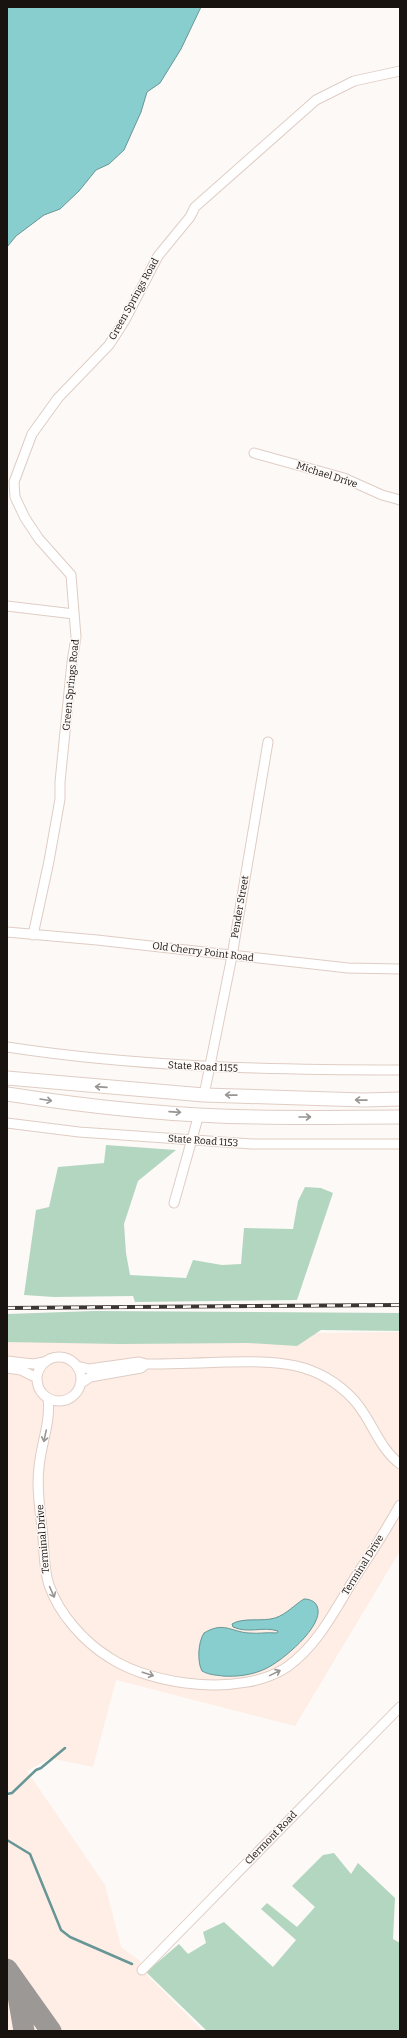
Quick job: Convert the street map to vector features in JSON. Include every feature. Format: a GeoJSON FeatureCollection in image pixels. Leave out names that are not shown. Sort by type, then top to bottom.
{"type":"FeatureCollection","features":[{"type":"Feature","properties":{"kind":"highway"},"geometry":{"type":"LineString","coordinates":[[7,1078],[204,1095],[400,1100]]}},
{"type":"Feature","properties":{"kind":"highway"},"geometry":{"type":"LineString","coordinates":[[7,1094],[74,1105],[199,1114],[257,1117],[400,1117]]}},
{"type":"Feature","properties":{"kind":"street","name":"Green Springs Road"},"geometry":{"type":"LineString","coordinates":[[33,935],[60,799],[60,782],[72,662],[76,637],[71,575],[32,528],[15,497],[14,482],[32,434],[58,398],[109,344],[125,320],[158,256],[190,217],[195,207],[316,100],[354,81],[400,71]]}},
{"type":"Feature","properties":{"kind":"street","name":"Michael Drive"},"geometry":{"type":"LineString","coordinates":[[254,453],[344,478],[382,495],[400,500]]}},
{"type":"Feature","properties":{"kind":"street"},"geometry":{"type":"LineString","coordinates":[[7,606],[74,614]]}},
{"type":"Feature","properties":{"kind":"street","name":"Pender Street"},"geometry":{"type":"LineString","coordinates":[[204,1095],[232,956],[268,742]]}},
{"type":"Feature","properties":{"kind":"street","name":"Old Cherry Point Road"},"geometry":{"type":"LineString","coordinates":[[7,932],[97,940],[348,968],[400,969]]}},
{"type":"Feature","properties":{"kind":"street","name":"State Road 1155"},"geometry":{"type":"LineString","coordinates":[[7,1047],[96,1059],[210,1067],[400,1070]]}},
{"type":"Feature","properties":{"kind":"street"},"geometry":{"type":"LineString","coordinates":[[174,1203],[193,1141],[199,1114]]}},
{"type":"Feature","properties":{"kind":"street","name":"State Road 1153"},"geometry":{"type":"LineString","coordinates":[[7,1123],[79,1132],[193,1141],[252,1144],[400,1144]]}},
{"type":"Feature","properties":{"kind":"street"},"geometry":{"type":"LineString","coordinates":[[7,1361],[33,1364],[44,1362],[51,1358],[65,1358],[77,1366],[89,1369],[139,1362],[146,1364],[274,1362],[303,1367],[333,1382],[354,1401],[386,1449],[400,1464]]}},
{"type":"Feature","properties":{"kind":"street"},"geometry":{"type":"LineString","coordinates":[[44,1362],[38,1372],[37,1378],[40,1390],[48,1398],[54,1400],[68,1399],[74,1395],[80,1384],[81,1378],[77,1366]]}},
{"type":"Feature","properties":{"kind":"street"},"geometry":{"type":"LineString","coordinates":[[80,1384],[90,1377],[141,1368],[146,1364]]}},
{"type":"Feature","properties":{"kind":"street"},"geometry":{"type":"LineString","coordinates":[[7,1368],[21,1370],[37,1378]]}},
{"type":"Feature","properties":{"kind":"street","name":"Terminal Drive"},"geometry":{"type":"LineString","coordinates":[[48,1398],[48,1419],[38,1476],[47,1579],[58,1604],[82,1636],[110,1658],[126,1667],[152,1675],[186,1683],[235,1685],[262,1679],[287,1667],[308,1649],[326,1625],[397,1514],[400,1505]]}},
{"type":"Feature","properties":{"kind":"street","name":"Clermont Road"},"geometry":{"type":"LineString","coordinates":[[142,1970],[400,1707]]}},
{"type":"Feature","properties":{"kind":"shaded area"},"geometry":{"type":"Polygon","coordinates":[[[400,1332],[400,1551],[295,1726],[116,1680],[93,1767],[50,1758],[27,1771],[105,1885],[121,1947],[140,1961],[142,1970],[203,2031],[7,2031],[7,1336],[400,1332]]]}},
{"type":"Feature","properties":{"kind":"green space"},"geometry":{"type":"Polygon","coordinates":[[[106,1145],[176,1150],[138,1181],[124,1224],[126,1253],[130,1275],[186,1278],[193,1260],[222,1265],[241,1264],[244,1228],[293,1229],[298,1201],[305,1187],[321,1188],[333,1193],[297,1300],[135,1302],[133,1296],[54,1297],[24,1295],[36,1210],[49,1207],[58,1167],[104,1163],[106,1145]]]}},
{"type":"Feature","properties":{"kind":"green space"},"geometry":{"type":"Polygon","coordinates":[[[94,1311],[400,1313],[400,1331],[321,1330],[297,1346],[248,1343],[120,1344],[7,1342],[7,1314],[94,1311]]]}},
{"type":"Feature","properties":{"kind":"green space"},"geometry":{"type":"Polygon","coordinates":[[[334,1853],[351,1874],[358,1863],[395,1898],[393,1939],[400,1943],[400,2031],[207,2031],[146,1972],[179,1944],[188,1954],[206,1943],[203,1932],[224,1922],[273,1967],[296,1940],[261,1909],[267,1903],[297,1927],[315,1907],[292,1886],[323,1855],[334,1853]]]}},
{"type":"Feature","properties":{"kind":"water"},"geometry":{"type":"Polygon","coordinates":[[[7,7],[201,7],[181,49],[160,83],[147,92],[141,112],[124,150],[109,164],[96,170],[79,191],[60,209],[44,215],[16,236],[7,247],[7,7]]]}},
{"type":"Feature","properties":{"kind":"water"},"geometry":{"type":"Polygon","coordinates":[[[304,1599],[312,1601],[317,1606],[318,1614],[315,1623],[300,1642],[281,1659],[265,1669],[244,1675],[223,1676],[202,1671],[199,1663],[199,1652],[200,1641],[204,1633],[222,1627],[249,1633],[277,1633],[278,1631],[266,1629],[239,1629],[233,1627],[232,1624],[247,1620],[264,1620],[275,1618],[287,1612],[304,1599]]]}},
{"type":"Feature","properties":{"kind":"waterway"},"geometry":{"type":"LineString","coordinates":[[7,1794],[12,1793],[36,1770],[41,1768],[65,1748]]}},
{"type":"Feature","properties":{"kind":"waterway"},"geometry":{"type":"LineString","coordinates":[[7,1840],[30,1854],[61,1930],[70,1937],[132,1964]]}},
{"type":"Feature","properties":{"kind":"taxiway"},"geometry":{"type":"LineString","coordinates":[[7,1969],[51,2031]]}},
{"type":"Feature","properties":{"kind":"taxiway"},"geometry":{"type":"LineString","coordinates":[[17,1990],[24,2031]]}},
{"type":"Feature","properties":{"kind":"railway"},"geometry":{"type":"LineString","coordinates":[[7,1308],[400,1305]]}}]}
